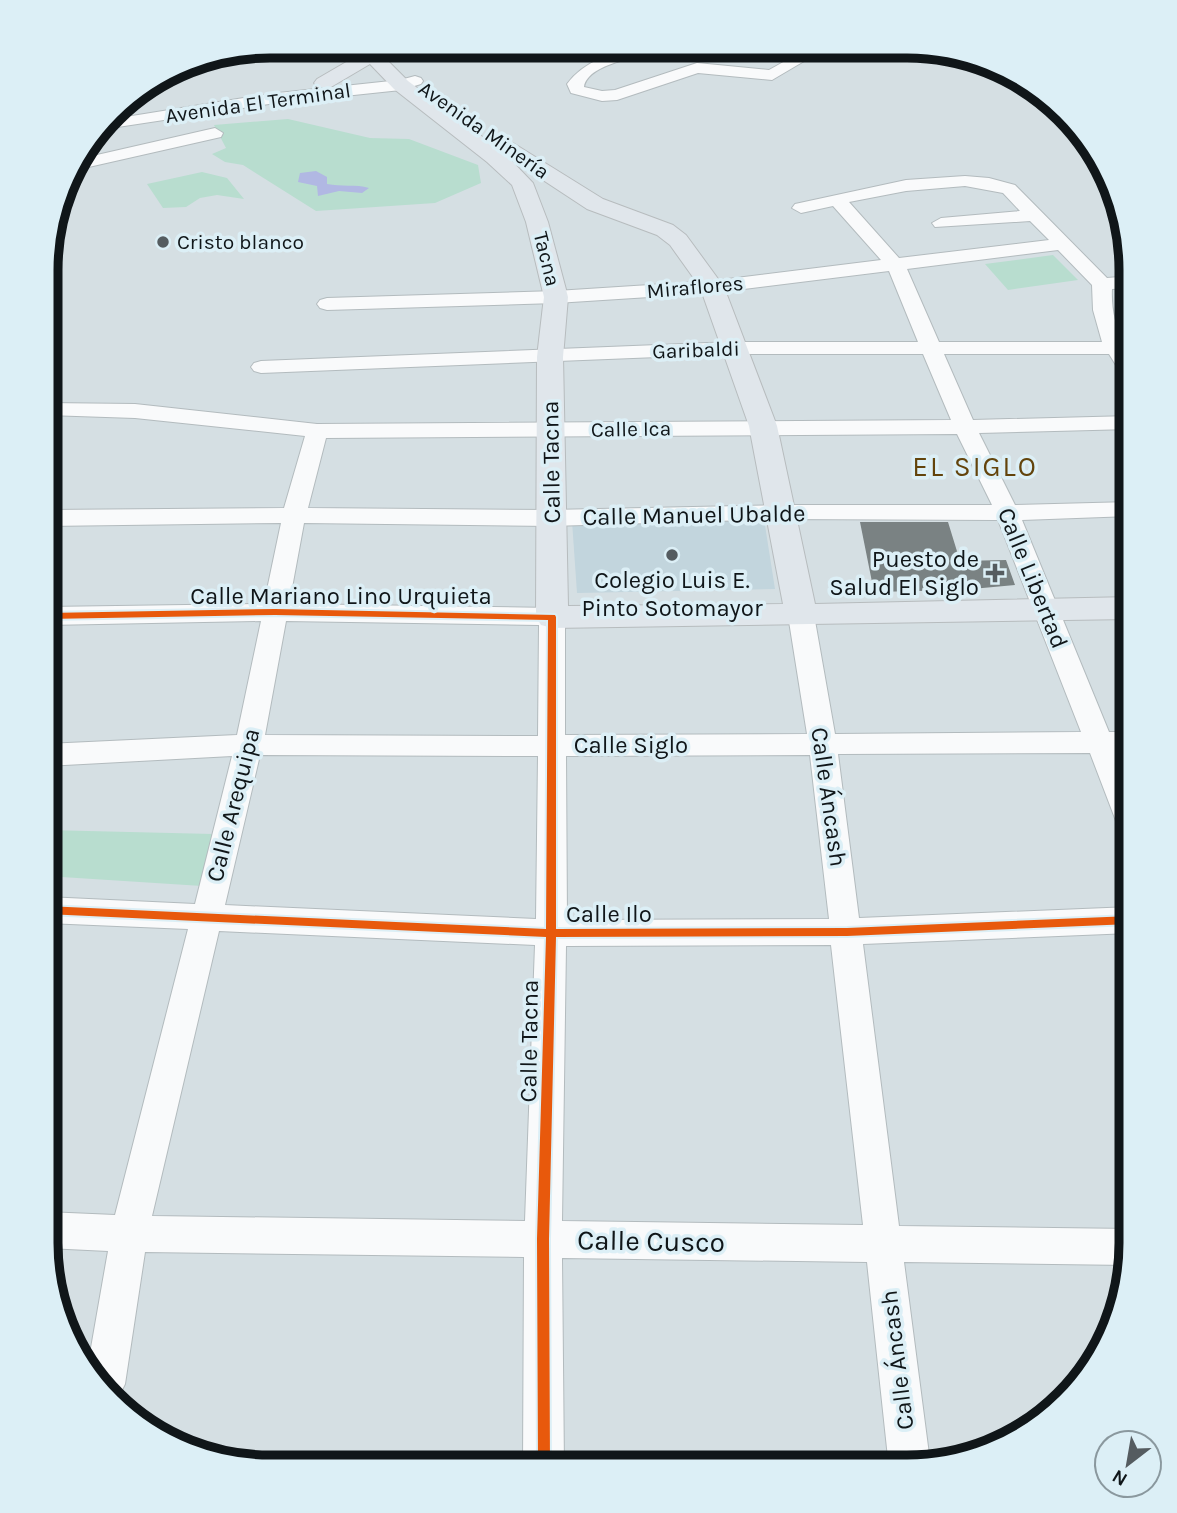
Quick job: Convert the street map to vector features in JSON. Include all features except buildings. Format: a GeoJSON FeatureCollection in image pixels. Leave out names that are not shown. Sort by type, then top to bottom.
{"type":"FeatureCollection","features":[{"type":"Feature","properties":{"kind":"main road"},"geometry":{"type":"LineString","coordinates":[[324,83],[361,58]]}},
{"type":"Feature","properties":{"kind":"main road","name":"Avenida Minería"},"geometry":{"type":"LineString","coordinates":[[385,58],[403,78],[522,183],[537,222]]}},
{"type":"Feature","properties":{"kind":"main road","name":"Avenida Minería"},"geometry":{"type":"LineString","coordinates":[[403,78],[535,168],[595,204]]}},
{"type":"Feature","properties":{"kind":"main road","name":"Calle Áncash"},"geometry":{"type":"LineString","coordinates":[[595,204],[664,230],[678,240],[712,287],[763,426],[801,615]]}},
{"type":"Feature","properties":{"kind":"main road","name":"Tacna"},"geometry":{"type":"LineString","coordinates":[[537,222],[556,297]]}},
{"type":"Feature","properties":{"kind":"main road","name":"Calle Tacna"},"geometry":{"type":"LineString","coordinates":[[552,617],[550,357],[556,297]]}},
{"type":"Feature","properties":{"kind":"main road","name":"Calle Mariano Lino Urquieta"},"geometry":{"type":"LineString","coordinates":[[552,617],[1119,608]]}},
{"type":"Feature","properties":{"kind":"street"},"geometry":{"type":"LineString","coordinates":[[606,58],[578,78],[575,84],[577,90],[602,96],[617,95],[697,68],[772,75],[802,58]]}},
{"type":"Feature","properties":{"kind":"street","name":"Avenida El Terminal"},"geometry":{"type":"LineString","coordinates":[[117,123],[324,83],[403,78]]}},
{"type":"Feature","properties":{"kind":"street","name":"Avenida El Terminal"},"geometry":{"type":"LineString","coordinates":[[127,113],[403,78]]}},
{"type":"Feature","properties":{"kind":"street"},"geometry":{"type":"LineString","coordinates":[[114,127],[146,118]]}},
{"type":"Feature","properties":{"kind":"street"},"geometry":{"type":"LineString","coordinates":[[88,163],[215,133]]}},
{"type":"Feature","properties":{"kind":"street"},"geometry":{"type":"LineString","coordinates":[[802,208],[891,188],[930,183],[991,183],[1009,189],[1102,284],[1119,283]]}},
{"type":"Feature","properties":{"kind":"street","name":"Calle Libertad"},"geometry":{"type":"LineString","coordinates":[[837,199],[895,266],[964,426],[1007,513],[1119,790]]}},
{"type":"Feature","properties":{"kind":"street"},"geometry":{"type":"LineString","coordinates":[[941,223],[1036,215]]}},
{"type":"Feature","properties":{"kind":"street","name":"Miraflores"},"geometry":{"type":"LineString","coordinates":[[327,304],[556,297],[712,287],[1060,244]]}},
{"type":"Feature","properties":{"kind":"street"},"geometry":{"type":"LineString","coordinates":[[1102,284],[1100,309],[1119,341]]}},
{"type":"Feature","properties":{"kind":"street","name":"Garibaldi"},"geometry":{"type":"LineString","coordinates":[[261,367],[733,348],[1119,348]]}},
{"type":"Feature","properties":{"kind":"street","name":"Calle Ica"},"geometry":{"type":"LineString","coordinates":[[58,409],[135,411],[317,431],[550,431],[1119,422]]}},
{"type":"Feature","properties":{"kind":"street","name":"Calle Arequipa"},"geometry":{"type":"LineString","coordinates":[[106,1377],[129,1234],[249,745],[294,515],[317,431]]}},
{"type":"Feature","properties":{"kind":"street","name":"Calle Manuel Ubalde"},"geometry":{"type":"LineString","coordinates":[[58,518],[294,515],[551,518],[782,512],[1007,513],[1119,509]]}},
{"type":"Feature","properties":{"kind":"street","name":"Calle Mariano Lino Urquieta"},"geometry":{"type":"LineString","coordinates":[[58,616],[275,612],[552,617]]}},
{"type":"Feature","properties":{"kind":"street","name":"Calle Áncash"},"geometry":{"type":"LineString","coordinates":[[801,615],[823,744],[909,1455]]}},
{"type":"Feature","properties":{"kind":"street","name":"Calle Tacna"},"geometry":{"type":"LineString","coordinates":[[544,1455],[543,1240],[551,933],[552,617]]}},
{"type":"Feature","properties":{"kind":"street","name":"Calle Siglo"},"geometry":{"type":"LineString","coordinates":[[58,754],[249,745],[550,746],[1119,742]]}},
{"type":"Feature","properties":{"kind":"street","name":"Calle Ilo"},"geometry":{"type":"LineString","coordinates":[[58,911],[551,933],[847,932],[1119,921]]}},
{"type":"Feature","properties":{"kind":"street","name":"Calle Cusco"},"geometry":{"type":"LineString","coordinates":[[58,1231],[129,1234],[1119,1247]]}},
{"type":"Feature","properties":{"kind":"shaded area","name":"Colegio Luis E. Pinto Sotomayor"},"geometry":{"type":"Polygon","coordinates":[[[764,519],[775,589],[577,593],[572,521],[764,519]]]}},
{"type":"Feature","properties":{"kind":"green space"},"geometry":{"type":"Polygon","coordinates":[[[288,119],[370,138],[409,139],[478,165],[481,183],[435,203],[316,211],[243,165],[225,162],[212,154],[226,148],[214,125],[288,119]]]}},
{"type":"Feature","properties":{"kind":"green space"},"geometry":{"type":"Polygon","coordinates":[[[202,172],[227,178],[244,199],[217,195],[200,198],[186,207],[163,208],[147,184],[202,172]]]}},
{"type":"Feature","properties":{"kind":"green space"},"geometry":{"type":"Polygon","coordinates":[[[1053,255],[1078,280],[1008,290],[985,264],[1053,255]]]}},
{"type":"Feature","properties":{"kind":"green space"},"geometry":{"type":"Polygon","coordinates":[[[58,830],[213,834],[202,886],[58,877],[58,830]]]}},
{"type":"Feature","properties":{"kind":"water"},"geometry":{"type":"Polygon","coordinates":[[[316,171],[327,177],[327,184],[369,188],[362,193],[339,191],[318,196],[317,186],[298,182],[300,173],[316,171]]]}},
{"type":"Feature","properties":{"kind":"cycle path"},"geometry":{"type":"LineString","coordinates":[[58,616],[275,612],[552,617],[551,933],[543,1239],[544,1455]]}},
{"type":"Feature","properties":{"kind":"cycle path"},"geometry":{"type":"LineString","coordinates":[[58,911],[551,933],[847,932],[1119,921]]}},
{"type":"Feature","properties":{"kind":"place","name":"Cristo blanco"},"geometry":{"type":"Point","coordinates":[163,242]}},
{"type":"Feature","properties":{"kind":"place","name":"Colegio Luis E. Pinto Sotomayor"},"geometry":{"type":"Point","coordinates":[672,555]}},
{"type":"Feature","properties":{"kind":"place","name":"Puesto de Salud El Siglo"},"geometry":{"type":"Point","coordinates":[995,573]}},
{"type":"Feature","properties":{"kind":"district","name":"EL SIGLO"},"geometry":{"type":"Point","coordinates":[975,466]}}]}
